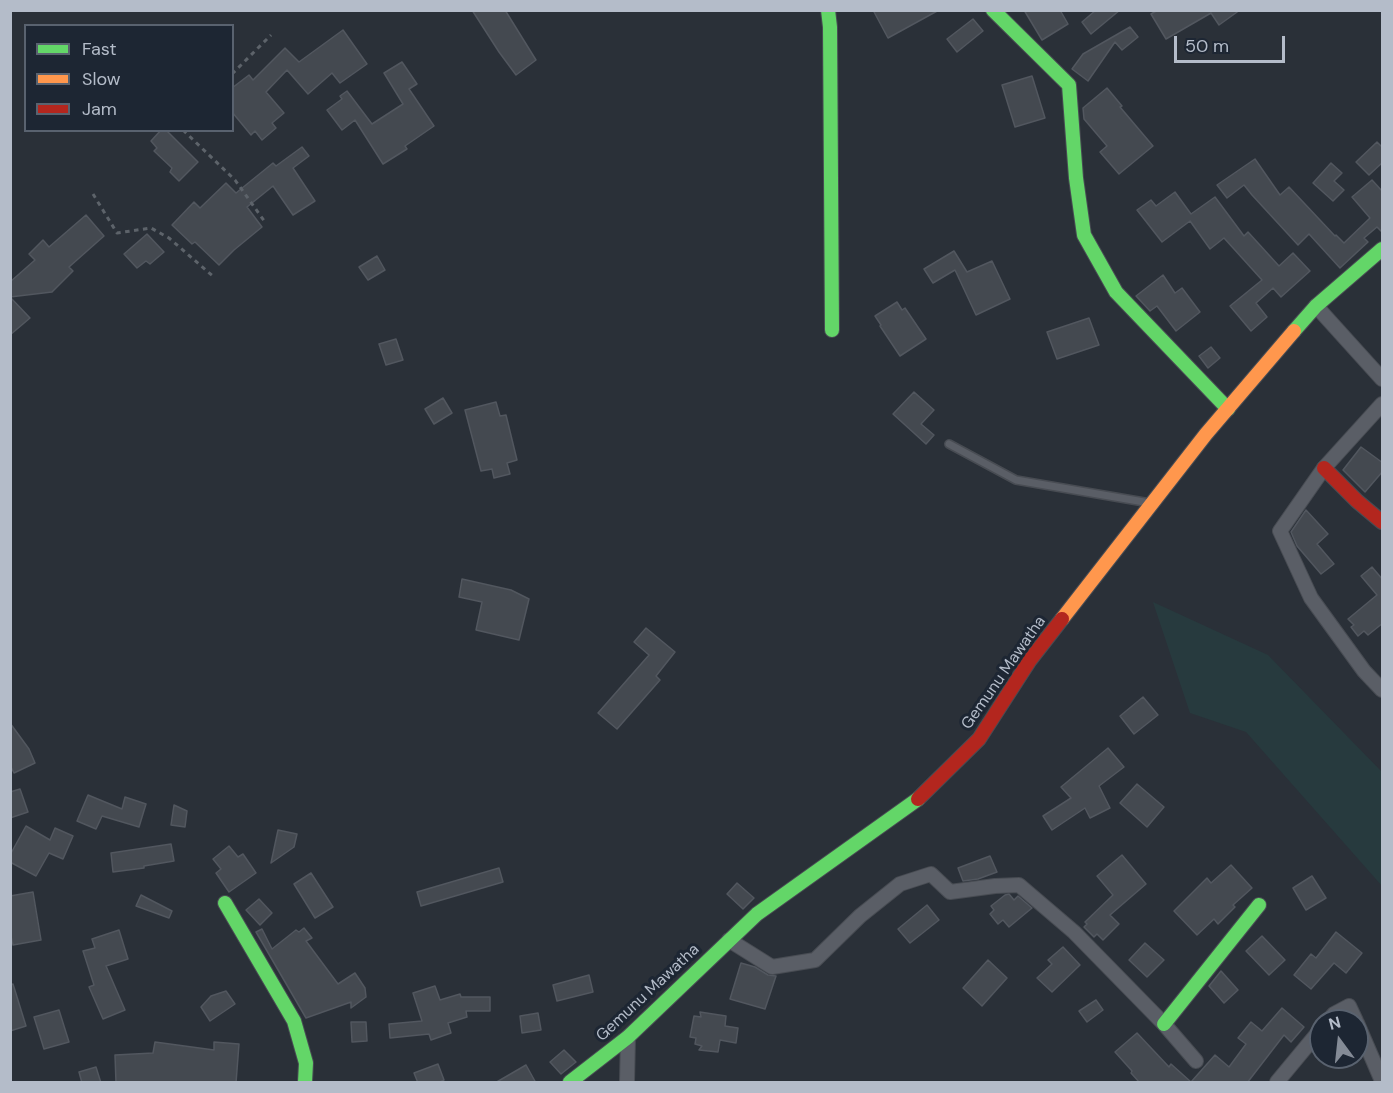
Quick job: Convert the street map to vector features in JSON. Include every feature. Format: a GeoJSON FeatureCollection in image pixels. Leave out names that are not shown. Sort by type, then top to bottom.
{"type":"FeatureCollection","features":[{"type":"Feature","properties":{"kind":"street"},"geometry":{"type":"LineString","coordinates":[[828,10],[832,330]]}},
{"type":"Feature","properties":{"kind":"street"},"geometry":{"type":"LineString","coordinates":[[993,10],[1070,85],[1076,178],[1084,234],[1116,292],[1228,409]]}},
{"type":"Feature","properties":{"kind":"street","name":"Gemunu Mawatha"},"geometry":{"type":"LineString","coordinates":[[570,1083],[628,1037],[757,914],[914,802],[978,739],[1030,660],[1206,434],[1316,306],[1383,249]]}},
{"type":"Feature","properties":{"kind":"street"},"geometry":{"type":"LineString","coordinates":[[1316,306],[1383,379]]}},
{"type":"Feature","properties":{"kind":"street"},"geometry":{"type":"LineString","coordinates":[[1383,404],[1324,468],[1280,531],[1311,598],[1365,671],[1383,690]]}},
{"type":"Feature","properties":{"kind":"street"},"geometry":{"type":"LineString","coordinates":[[1324,468],[1357,501],[1383,522]]}},
{"type":"Feature","properties":{"kind":"street"},"geometry":{"type":"LineString","coordinates":[[729,940],[772,967],[815,960],[860,916],[900,884],[931,874],[950,891],[1019,885],[1074,932],[1164,1024],[1196,1061]]}},
{"type":"Feature","properties":{"kind":"street"},"geometry":{"type":"LineString","coordinates":[[225,903],[294,1021],[306,1063],[305,1083]]}},
{"type":"Feature","properties":{"kind":"street"},"geometry":{"type":"LineString","coordinates":[[1164,1024],[1259,905]]}},
{"type":"Feature","properties":{"kind":"street"},"geometry":{"type":"LineString","coordinates":[[627,1083],[628,1037]]}},
{"type":"Feature","properties":{"kind":"street"},"geometry":{"type":"LineString","coordinates":[[1276,1083],[1309,1043]]}},
{"type":"Feature","properties":{"kind":"street"},"geometry":{"type":"LineString","coordinates":[[1369,1049],[1383,1081]]}},
{"type":"Feature","properties":{"kind":"lane"},"geometry":{"type":"LineString","coordinates":[[949,444],[1016,480],[1153,503]]}},
{"type":"Feature","properties":{"kind":"path"},"geometry":{"type":"LineString","coordinates":[[234,72],[271,35]]}},
{"type":"Feature","properties":{"kind":"path"},"geometry":{"type":"LineString","coordinates":[[185,132],[235,180],[265,222]]}},
{"type":"Feature","properties":{"kind":"path"},"geometry":{"type":"LineString","coordinates":[[93,194],[117,232],[151,228],[169,238],[215,278]]}},
{"type":"Feature","properties":{"kind":"green space"},"geometry":{"type":"Polygon","coordinates":[[[1153,602],[1268,655],[1382,772],[1382,886],[1246,732],[1190,713],[1153,602]]]}},
{"type":"Feature","properties":{"kind":"building"},"geometry":{"type":"Polygon","coordinates":[[[472,10],[505,10],[536,60],[516,75],[472,10]]]}},
{"type":"Feature","properties":{"kind":"building"},"geometry":{"type":"Polygon","coordinates":[[[873,10],[939,10],[888,38],[873,10]]]}},
{"type":"Feature","properties":{"kind":"building"},"geometry":{"type":"Polygon","coordinates":[[[1024,10],[1060,10],[1068,24],[1042,40],[1024,10]]]}},
{"type":"Feature","properties":{"kind":"building"},"geometry":{"type":"Polygon","coordinates":[[[1096,10],[1120,10],[1091,34],[1082,22],[1096,10]]]}},
{"type":"Feature","properties":{"kind":"building"},"geometry":{"type":"Polygon","coordinates":[[[1158,10],[1240,10],[1219,25],[1211,13],[1166,39],[1151,14],[1158,10]]]}},
{"type":"Feature","properties":{"kind":"building"},"geometry":{"type":"Polygon","coordinates":[[[973,19],[983,31],[957,52],[947,39],[973,19]]]}},
{"type":"Feature","properties":{"kind":"building"},"geometry":{"type":"Polygon","coordinates":[[[1130,27],[1138,37],[1122,50],[1115,42],[1088,81],[1072,69],[1083,54],[1130,27]]]}},
{"type":"Feature","properties":{"kind":"building"},"geometry":{"type":"Polygon","coordinates":[[[343,30],[367,64],[340,83],[332,73],[308,94],[287,70],[266,92],[284,113],[272,123],[276,128],[262,140],[255,131],[251,135],[234,114],[234,86],[249,75],[253,80],[285,48],[299,62],[343,30]]]}},
{"type":"Feature","properties":{"kind":"building"},"geometry":{"type":"Polygon","coordinates":[[[402,62],[417,84],[409,89],[434,126],[405,146],[407,149],[383,164],[355,120],[342,130],[327,110],[342,99],[340,96],[347,91],[372,124],[403,104],[384,73],[402,62]]]}},
{"type":"Feature","properties":{"kind":"building"},"geometry":{"type":"Polygon","coordinates":[[[1032,76],[1045,118],[1015,127],[1002,85],[1032,76]]]}},
{"type":"Feature","properties":{"kind":"building"},"geometry":{"type":"Polygon","coordinates":[[[1107,88],[1153,146],[1119,174],[1100,152],[1107,146],[1084,119],[1083,108],[1107,88]]]}},
{"type":"Feature","properties":{"kind":"building"},"geometry":{"type":"Polygon","coordinates":[[[159,132],[168,132],[198,162],[179,181],[170,172],[172,168],[154,151],[157,148],[151,141],[159,132]]]}},
{"type":"Feature","properties":{"kind":"building"},"geometry":{"type":"Polygon","coordinates":[[[1377,142],[1383,148],[1383,162],[1369,175],[1356,162],[1377,142]]]}},
{"type":"Feature","properties":{"kind":"building"},"geometry":{"type":"Polygon","coordinates":[[[302,147],[309,156],[293,168],[315,201],[293,215],[273,186],[247,207],[262,227],[219,265],[195,242],[192,244],[172,225],[194,202],[200,208],[226,183],[236,193],[273,163],[276,166],[302,147]]]}},
{"type":"Feature","properties":{"kind":"building"},"geometry":{"type":"Polygon","coordinates":[[[1255,159],[1280,195],[1289,187],[1344,243],[1370,218],[1352,197],[1372,180],[1383,192],[1383,233],[1377,227],[1364,238],[1368,242],[1340,268],[1309,234],[1298,245],[1244,185],[1227,198],[1217,185],[1255,159]]]}},
{"type":"Feature","properties":{"kind":"building"},"geometry":{"type":"Polygon","coordinates":[[[1331,163],[1342,173],[1334,181],[1344,190],[1333,201],[1313,183],[1331,163]]]}},
{"type":"Feature","properties":{"kind":"building"},"geometry":{"type":"Polygon","coordinates":[[[1175,192],[1191,214],[1215,197],[1244,236],[1248,232],[1279,266],[1293,253],[1310,271],[1281,297],[1273,288],[1256,303],[1267,317],[1251,331],[1230,306],[1262,280],[1224,238],[1210,249],[1190,221],[1162,242],[1137,210],[1151,200],[1156,206],[1175,192]]]}},
{"type":"Feature","properties":{"kind":"building"},"geometry":{"type":"Polygon","coordinates":[[[86,215],[104,236],[69,267],[73,271],[52,292],[10,297],[10,282],[35,260],[29,254],[43,240],[49,247],[86,215]]]}},
{"type":"Feature","properties":{"kind":"building"},"geometry":{"type":"Polygon","coordinates":[[[147,234],[164,252],[150,264],[146,261],[137,268],[124,254],[147,234]]]}},
{"type":"Feature","properties":{"kind":"building"},"geometry":{"type":"Polygon","coordinates":[[[954,251],[967,272],[992,261],[1010,299],[976,315],[955,270],[933,283],[924,269],[954,251]]]}},
{"type":"Feature","properties":{"kind":"building"},"geometry":{"type":"Polygon","coordinates":[[[377,256],[385,270],[368,280],[359,267],[377,256]]]}},
{"type":"Feature","properties":{"kind":"building"},"geometry":{"type":"Polygon","coordinates":[[[1163,275],[1175,293],[1182,288],[1200,312],[1176,331],[1157,306],[1150,311],[1136,296],[1163,275]]]}},
{"type":"Feature","properties":{"kind":"building"},"geometry":{"type":"Polygon","coordinates":[[[10,297],[30,318],[10,335],[10,297]]]}},
{"type":"Feature","properties":{"kind":"building"},"geometry":{"type":"Polygon","coordinates":[[[897,302],[902,310],[905,308],[926,339],[900,356],[875,316],[897,302]]]}},
{"type":"Feature","properties":{"kind":"building"},"geometry":{"type":"Polygon","coordinates":[[[1089,318],[1099,345],[1057,359],[1047,332],[1089,318]]]}},
{"type":"Feature","properties":{"kind":"building"},"geometry":{"type":"Polygon","coordinates":[[[396,339],[403,360],[386,365],[379,344],[396,339]]]}},
{"type":"Feature","properties":{"kind":"building"},"geometry":{"type":"Polygon","coordinates":[[[1211,347],[1220,358],[1208,368],[1199,356],[1211,347]]]}},
{"type":"Feature","properties":{"kind":"building"},"geometry":{"type":"Polygon","coordinates":[[[914,392],[934,410],[921,424],[934,435],[926,444],[893,414],[914,392]]]}},
{"type":"Feature","properties":{"kind":"building"},"geometry":{"type":"Polygon","coordinates":[[[443,398],[452,413],[434,424],[425,409],[443,398]]]}},
{"type":"Feature","properties":{"kind":"building"},"geometry":{"type":"Polygon","coordinates":[[[496,402],[500,416],[506,415],[517,460],[507,463],[510,474],[494,478],[492,469],[481,471],[465,410],[496,402]]]}},
{"type":"Feature","properties":{"kind":"building"},"geometry":{"type":"Polygon","coordinates":[[[1361,447],[1383,463],[1383,471],[1365,492],[1343,470],[1361,447]]]}},
{"type":"Feature","properties":{"kind":"building"},"geometry":{"type":"Polygon","coordinates":[[[1306,510],[1328,534],[1317,544],[1334,564],[1321,574],[1297,546],[1291,532],[1306,510]]]}},
{"type":"Feature","properties":{"kind":"building"},"geometry":{"type":"Polygon","coordinates":[[[1372,567],[1383,580],[1383,623],[1368,635],[1364,631],[1358,636],[1351,627],[1354,625],[1348,619],[1377,595],[1361,576],[1372,567]]]}},
{"type":"Feature","properties":{"kind":"building"},"geometry":{"type":"Polygon","coordinates":[[[462,579],[511,590],[529,599],[519,640],[476,630],[482,602],[459,597],[462,579]]]}},
{"type":"Feature","properties":{"kind":"building"},"geometry":{"type":"Polygon","coordinates":[[[646,628],[675,652],[656,676],[660,680],[617,729],[598,713],[649,655],[634,642],[646,628]]]}},
{"type":"Feature","properties":{"kind":"building"},"geometry":{"type":"Polygon","coordinates":[[[1143,697],[1158,715],[1134,734],[1120,716],[1143,697]]]}},
{"type":"Feature","properties":{"kind":"building"},"geometry":{"type":"Polygon","coordinates":[[[10,723],[29,749],[35,763],[14,773],[10,765],[10,723]]]}},
{"type":"Feature","properties":{"kind":"building"},"geometry":{"type":"Polygon","coordinates":[[[1108,748],[1124,767],[1099,786],[1110,808],[1090,818],[1085,808],[1052,830],[1043,816],[1071,798],[1061,787],[1108,748]]]}},
{"type":"Feature","properties":{"kind":"building"},"geometry":{"type":"Polygon","coordinates":[[[1137,784],[1164,807],[1147,827],[1120,803],[1137,784]]]}},
{"type":"Feature","properties":{"kind":"building"},"geometry":{"type":"Polygon","coordinates":[[[20,789],[28,812],[10,818],[10,792],[20,789]]]}},
{"type":"Feature","properties":{"kind":"building"},"geometry":{"type":"Polygon","coordinates":[[[88,795],[122,809],[125,797],[146,804],[139,827],[102,816],[96,829],[77,821],[88,795]]]}},
{"type":"Feature","properties":{"kind":"building"},"geometry":{"type":"Polygon","coordinates":[[[174,805],[187,811],[185,827],[171,825],[174,805]]]}},
{"type":"Feature","properties":{"kind":"building"},"geometry":{"type":"Polygon","coordinates":[[[26,826],[50,840],[55,828],[73,836],[63,859],[49,853],[36,876],[10,862],[10,855],[26,826]]]}},
{"type":"Feature","properties":{"kind":"building"},"geometry":{"type":"Polygon","coordinates":[[[278,830],[297,834],[294,847],[271,863],[278,830]]]}},
{"type":"Feature","properties":{"kind":"building"},"geometry":{"type":"Polygon","coordinates":[[[171,844],[174,861],[113,872],[111,853],[171,844]]]}},
{"type":"Feature","properties":{"kind":"building"},"geometry":{"type":"Polygon","coordinates":[[[229,846],[238,857],[243,854],[256,873],[229,892],[216,873],[221,869],[213,859],[229,846]]]}},
{"type":"Feature","properties":{"kind":"building"},"geometry":{"type":"Polygon","coordinates":[[[1122,855],[1146,884],[1110,915],[1119,924],[1103,940],[1097,934],[1094,937],[1084,927],[1087,924],[1085,922],[1113,895],[1097,876],[1122,855]]]}},
{"type":"Feature","properties":{"kind":"building"},"geometry":{"type":"Polygon","coordinates":[[[990,856],[997,872],[978,879],[963,881],[958,868],[990,856]]]}},
{"type":"Feature","properties":{"kind":"building"},"geometry":{"type":"Polygon","coordinates":[[[1231,865],[1252,888],[1233,905],[1235,907],[1218,924],[1214,919],[1197,935],[1174,911],[1207,878],[1211,883],[1231,865]]]}},
{"type":"Feature","properties":{"kind":"building"},"geometry":{"type":"Polygon","coordinates":[[[499,868],[503,882],[421,906],[417,892],[499,868]]]}},
{"type":"Feature","properties":{"kind":"building"},"geometry":{"type":"Polygon","coordinates":[[[311,873],[333,907],[315,918],[294,884],[311,873]]]}},
{"type":"Feature","properties":{"kind":"building"},"geometry":{"type":"Polygon","coordinates":[[[1312,876],[1326,898],[1306,910],[1293,888],[1312,876]]]}},
{"type":"Feature","properties":{"kind":"building"},"geometry":{"type":"Polygon","coordinates":[[[737,883],[754,898],[743,909],[727,894],[737,883]]]}},
{"type":"Feature","properties":{"kind":"building"},"geometry":{"type":"Polygon","coordinates":[[[33,892],[41,940],[13,945],[10,932],[10,896],[33,892]]]}},
{"type":"Feature","properties":{"kind":"building"},"geometry":{"type":"Polygon","coordinates":[[[1009,894],[1014,900],[1018,896],[1032,908],[1009,927],[1003,920],[998,924],[990,914],[994,910],[991,906],[1009,894]]]}},
{"type":"Feature","properties":{"kind":"building"},"geometry":{"type":"Polygon","coordinates":[[[141,895],[172,911],[169,918],[136,906],[141,895]]]}},
{"type":"Feature","properties":{"kind":"building"},"geometry":{"type":"Polygon","coordinates":[[[259,899],[272,913],[260,925],[246,910],[259,899]]]}},
{"type":"Feature","properties":{"kind":"building"},"geometry":{"type":"Polygon","coordinates":[[[927,905],[939,920],[910,943],[898,929],[927,905]]]}},
{"type":"Feature","properties":{"kind":"building"},"geometry":{"type":"Polygon","coordinates":[[[304,928],[312,938],[306,941],[338,984],[355,973],[365,988],[366,997],[351,1008],[351,1002],[306,1018],[256,932],[262,929],[272,949],[296,930],[299,932],[304,928]]]}},
{"type":"Feature","properties":{"kind":"building"},"geometry":{"type":"Polygon","coordinates":[[[119,930],[128,959],[106,966],[125,1010],[103,1019],[89,987],[94,985],[83,951],[95,948],[92,939],[119,930]]]}},
{"type":"Feature","properties":{"kind":"building"},"geometry":{"type":"Polygon","coordinates":[[[1336,932],[1362,953],[1346,973],[1334,963],[1311,989],[1294,975],[1311,954],[1316,958],[1336,932]]]}},
{"type":"Feature","properties":{"kind":"building"},"geometry":{"type":"Polygon","coordinates":[[[1262,936],[1285,960],[1269,975],[1246,951],[1262,936]]]}},
{"type":"Feature","properties":{"kind":"building"},"geometry":{"type":"Polygon","coordinates":[[[1145,943],[1164,960],[1147,977],[1129,960],[1145,943]]]}},
{"type":"Feature","properties":{"kind":"building"},"geometry":{"type":"Polygon","coordinates":[[[1063,947],[1080,965],[1052,992],[1037,978],[1052,964],[1048,960],[1063,947]]]}},
{"type":"Feature","properties":{"kind":"building"},"geometry":{"type":"Polygon","coordinates":[[[988,960],[1007,978],[982,1006],[963,988],[988,960]]]}},
{"type":"Feature","properties":{"kind":"building"},"geometry":{"type":"Polygon","coordinates":[[[741,963],[755,967],[768,975],[776,976],[765,1009],[730,999],[741,963]]]}},
{"type":"Feature","properties":{"kind":"building"},"geometry":{"type":"Polygon","coordinates":[[[1221,971],[1238,990],[1224,1003],[1209,986],[1221,971]]]}},
{"type":"Feature","properties":{"kind":"building"},"geometry":{"type":"Polygon","coordinates":[[[589,975],[593,992],[557,1001],[553,985],[589,975]]]}},
{"type":"Feature","properties":{"kind":"building"},"geometry":{"type":"Polygon","coordinates":[[[13,984],[26,1026],[10,1031],[10,985],[13,984]]]}},
{"type":"Feature","properties":{"kind":"building"},"geometry":{"type":"Polygon","coordinates":[[[435,986],[440,1000],[460,994],[461,997],[490,997],[490,1011],[466,1011],[467,1017],[448,1023],[451,1033],[431,1040],[429,1034],[390,1038],[389,1024],[422,1021],[413,993],[435,986]]]}},
{"type":"Feature","properties":{"kind":"building"},"geometry":{"type":"Polygon","coordinates":[[[226,991],[235,1004],[210,1021],[201,1007],[211,996],[226,991]]]}},
{"type":"Feature","properties":{"kind":"building"},"geometry":{"type":"Polygon","coordinates":[[[1096,1000],[1103,1010],[1087,1022],[1079,1011],[1096,1000]]]}},
{"type":"Feature","properties":{"kind":"building"},"geometry":{"type":"Polygon","coordinates":[[[1282,1008],[1304,1027],[1291,1042],[1284,1035],[1247,1083],[1140,1083],[1115,1052],[1137,1033],[1169,1067],[1171,1064],[1191,1082],[1215,1055],[1229,1067],[1246,1044],[1238,1038],[1251,1022],[1262,1031],[1282,1008]]]}},
{"type":"Feature","properties":{"kind":"building"},"geometry":{"type":"Polygon","coordinates":[[[59,1010],[69,1042],[44,1049],[34,1017],[59,1010]]]}},
{"type":"Feature","properties":{"kind":"building"},"geometry":{"type":"Polygon","coordinates":[[[700,1012],[726,1016],[725,1026],[738,1028],[736,1043],[720,1040],[718,1052],[699,1050],[702,1046],[695,1044],[696,1038],[690,1037],[694,1016],[701,1017],[700,1012]]]}},
{"type":"Feature","properties":{"kind":"building"},"geometry":{"type":"Polygon","coordinates":[[[538,1013],[541,1030],[522,1033],[520,1016],[538,1013]]]}},
{"type":"Feature","properties":{"kind":"building"},"geometry":{"type":"Polygon","coordinates":[[[351,1022],[366,1022],[367,1041],[352,1042],[351,1022]]]}},
{"type":"Feature","properties":{"kind":"building"},"geometry":{"type":"Polygon","coordinates":[[[155,1042],[214,1050],[214,1042],[239,1044],[236,1083],[116,1083],[115,1055],[153,1053],[155,1042]]]}},
{"type":"Feature","properties":{"kind":"building"},"geometry":{"type":"Polygon","coordinates":[[[564,1050],[576,1062],[561,1074],[550,1062],[564,1050]]]}},
{"type":"Feature","properties":{"kind":"building"},"geometry":{"type":"Polygon","coordinates":[[[438,1064],[444,1080],[438,1083],[418,1083],[414,1073],[438,1064]]]}},
{"type":"Feature","properties":{"kind":"building"},"geometry":{"type":"Polygon","coordinates":[[[526,1065],[536,1083],[495,1083],[526,1065]]]}},
{"type":"Feature","properties":{"kind":"building"},"geometry":{"type":"Polygon","coordinates":[[[96,1067],[101,1083],[82,1083],[79,1072],[96,1067]]]}},
{"type":"Feature","properties":{"kind":"traffic: fast"},"geometry":{"type":"LineString","coordinates":[[828,10],[832,330]]}},
{"type":"Feature","properties":{"kind":"traffic: fast"},"geometry":{"type":"LineString","coordinates":[[993,10],[1069,85],[1076,178],[1084,235],[1116,292],[1228,409]]}},
{"type":"Feature","properties":{"kind":"traffic: fast"},"geometry":{"type":"LineString","coordinates":[[1294,331],[1316,306],[1382,249]]}},
{"type":"Feature","properties":{"kind":"traffic: fast"},"geometry":{"type":"LineString","coordinates":[[570,1082],[628,1037],[757,914],[918,799]]}},
{"type":"Feature","properties":{"kind":"traffic: fast"},"geometry":{"type":"LineString","coordinates":[[225,903],[294,1021],[306,1063],[305,1082]]}},
{"type":"Feature","properties":{"kind":"traffic: fast"},"geometry":{"type":"LineString","coordinates":[[1164,1024],[1259,905]]}},
{"type":"Feature","properties":{"kind":"traffic: slow"},"geometry":{"type":"LineString","coordinates":[[1062,619],[1206,434],[1294,331]]}},
{"type":"Feature","properties":{"kind":"traffic: jam"},"geometry":{"type":"LineString","coordinates":[[1324,468],[1382,522]]}},
{"type":"Feature","properties":{"kind":"traffic: jam"},"geometry":{"type":"LineString","coordinates":[[918,799],[979,739],[1030,660],[1062,619]]}}]}
